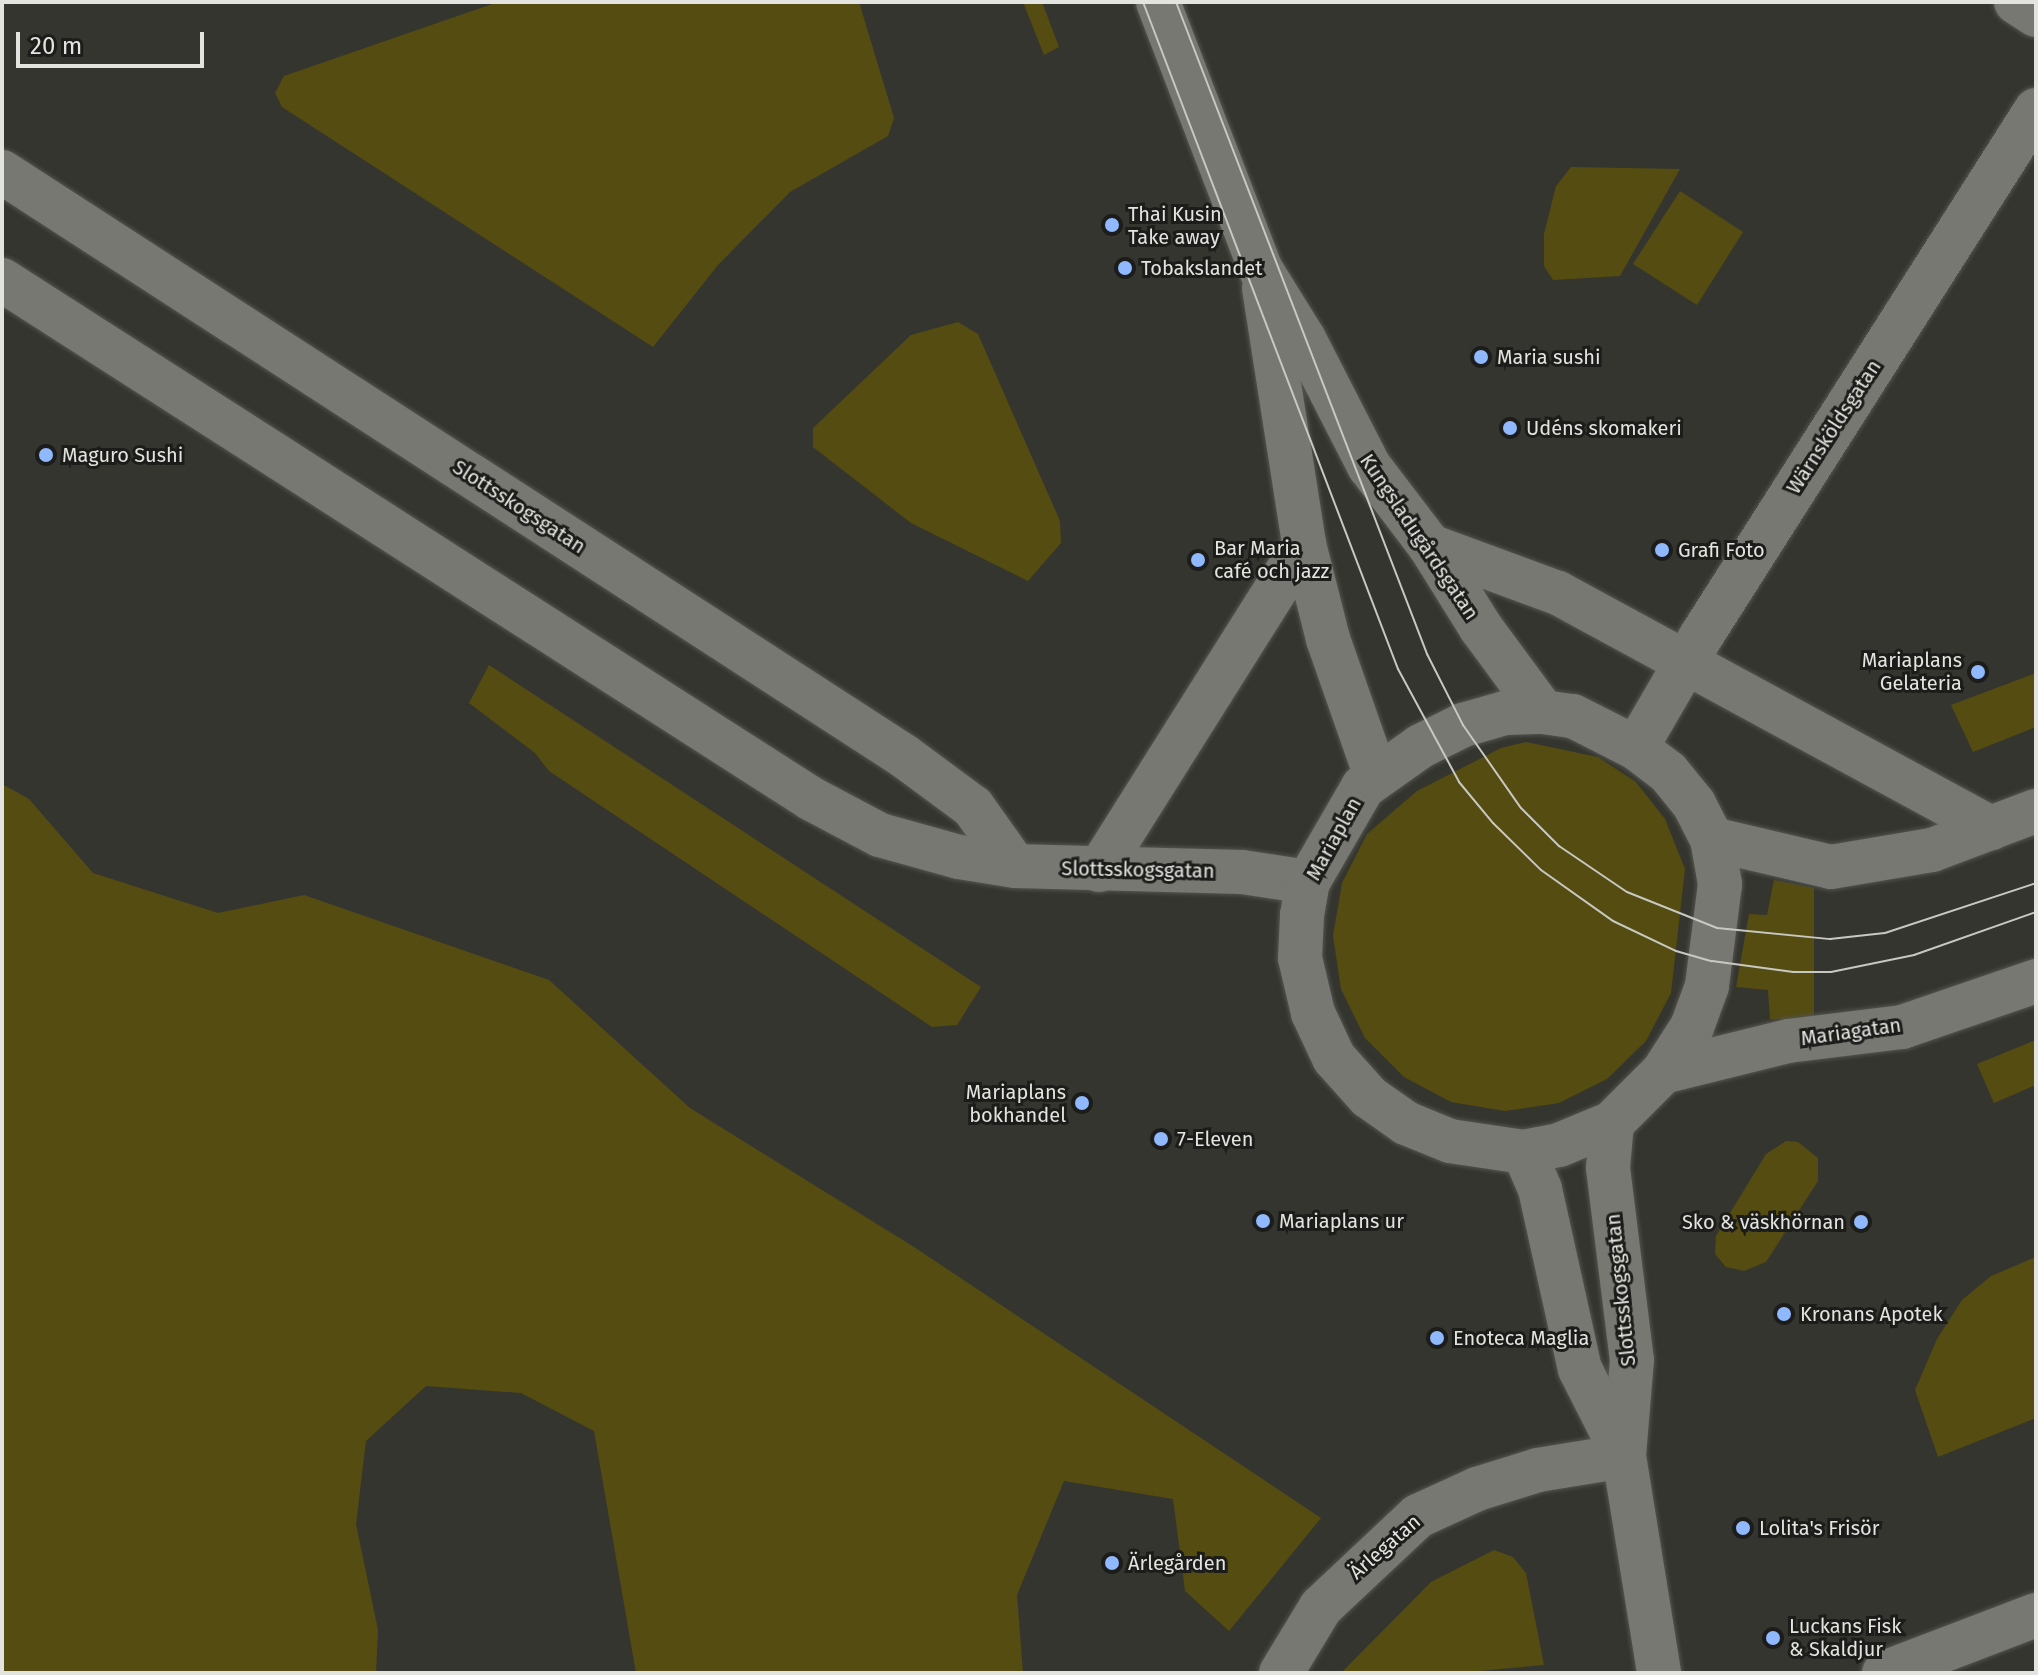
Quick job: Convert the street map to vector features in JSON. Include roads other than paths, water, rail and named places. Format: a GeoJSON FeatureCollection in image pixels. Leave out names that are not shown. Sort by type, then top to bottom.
{"type":"FeatureCollection","features":[{"type":"Feature","properties":{"kind":"street","name":"Kungsladugårdsgatan"},"geometry":{"type":"LineString","coordinates":[[1158,2],[1261,270],[1304,339],[1369,466],[1430,546],[1481,628],[1543,712]]}},
{"type":"Feature","properties":{"kind":"street"},"geometry":{"type":"LineString","coordinates":[[2016,2],[2036,15]]}},
{"type":"Feature","properties":{"kind":"street","name":"Wärnsköldsgatan"},"geometry":{"type":"LineString","coordinates":[[1636,748],[1687,660],[2036,110]]}},
{"type":"Feature","properties":{"kind":"street","name":"Slottsskogsgatan"},"geometry":{"type":"LineString","coordinates":[[2,172],[904,756],[973,807],[1015,866]]}},
{"type":"Feature","properties":{"kind":"street","name":"Kungsladugårdsgatan"},"geometry":{"type":"LineString","coordinates":[[1261,270],[1304,544],[1328,639],[1376,776]]}},
{"type":"Feature","properties":{"kind":"street","name":"Slottsskogsgatan"},"geometry":{"type":"LineString","coordinates":[[2,280],[810,798],[880,835],[959,857],[1015,866],[1242,872],[1308,882]]}},
{"type":"Feature","properties":{"kind":"street"},"geometry":{"type":"LineString","coordinates":[[1099,870],[1304,544]]}},
{"type":"Feature","properties":{"kind":"street"},"geometry":{"type":"LineString","coordinates":[[1430,546],[1558,593],[1687,660],[1991,828]]}},
{"type":"Feature","properties":{"kind":"street","name":"Mariaplan"},"geometry":{"type":"LineString","coordinates":[[1543,712],[1573,716],[1636,748],[1668,772],[1694,804],[1712,839],[1720,884],[1707,986],[1692,1027],[1663,1072],[1612,1123],[1559,1145],[1524,1152],[1450,1141],[1406,1123],[1369,1097],[1334,1058],[1313,1013],[1300,958],[1308,882],[1338,823],[1376,776],[1463,725],[1505,713],[1543,712]]}},
{"type":"Feature","properties":{"kind":"street"},"geometry":{"type":"LineString","coordinates":[[1712,839],[1831,867],[1932,850],[2036,811]]}},
{"type":"Feature","properties":{"kind":"street","name":"Mariagatan"},"geometry":{"type":"LineString","coordinates":[[1663,1072],[1788,1041],[1902,1027],[2036,981]]}},
{"type":"Feature","properties":{"kind":"street","name":"Slottsskogsgatan"},"geometry":{"type":"LineString","coordinates":[[1612,1123],[1608,1168],[1632,1360],[1624,1456],[1659,1673]]}},
{"type":"Feature","properties":{"kind":"street","name":"Slottsskogsgatan"},"geometry":{"type":"LineString","coordinates":[[1524,1152],[1540,1189],[1580,1369],[1624,1456]]}},
{"type":"Feature","properties":{"kind":"street","name":"Ärlegatan"},"geometry":{"type":"LineString","coordinates":[[1281,1673],[1321,1607],[1418,1516],[1477,1489],[1538,1470],[1624,1456]]}},
{"type":"Feature","properties":{"kind":"street"},"geometry":{"type":"LineString","coordinates":[[1884,1673],[2036,1615]]}},
{"type":"Feature","properties":{"kind":"tram line"},"geometry":{"type":"LineString","coordinates":[[1143,2],[1398,669],[1459,782],[1493,823],[1541,870],[1613,921],[1676,951],[1712,961],[1793,972],[1831,972],[1914,955],[2036,912]]}},
{"type":"Feature","properties":{"kind":"tram line"},"geometry":{"type":"LineString","coordinates":[[1176,2],[1427,654],[1463,725],[1521,808],[1559,846],[1627,892],[1717,928],[1830,939],[1885,933],[2036,883]]}},
{"type":"Feature","properties":{"kind":"place","name":"Thai Kusin Take away"},"geometry":{"type":"Point","coordinates":[1112,225]}},
{"type":"Feature","properties":{"kind":"place","name":"Tobakslandet"},"geometry":{"type":"Point","coordinates":[1125,268]}},
{"type":"Feature","properties":{"kind":"place","name":"Maria sushi"},"geometry":{"type":"Point","coordinates":[1481,357]}},
{"type":"Feature","properties":{"kind":"place","name":"Udéns skomakeri"},"geometry":{"type":"Point","coordinates":[1510,428]}},
{"type":"Feature","properties":{"kind":"place","name":"Maguro Sushi"},"geometry":{"type":"Point","coordinates":[46,455]}},
{"type":"Feature","properties":{"kind":"place","name":"Grafi Foto"},"geometry":{"type":"Point","coordinates":[1662,550]}},
{"type":"Feature","properties":{"kind":"place","name":"Bar Maria café och jazz"},"geometry":{"type":"Point","coordinates":[1198,560]}},
{"type":"Feature","properties":{"kind":"place","name":"Mariaplans Gelateria"},"geometry":{"type":"Point","coordinates":[1978,672]}},
{"type":"Feature","properties":{"kind":"place","name":"Mariaplans bokhandel"},"geometry":{"type":"Point","coordinates":[1082,1103]}},
{"type":"Feature","properties":{"kind":"place","name":"7-Eleven"},"geometry":{"type":"Point","coordinates":[1161,1139]}},
{"type":"Feature","properties":{"kind":"place","name":"Mariaplans ur"},"geometry":{"type":"Point","coordinates":[1263,1221]}},
{"type":"Feature","properties":{"kind":"place","name":"Sko & väskhörnan"},"geometry":{"type":"Point","coordinates":[1861,1222]}},
{"type":"Feature","properties":{"kind":"place","name":"Kronans Apotek"},"geometry":{"type":"Point","coordinates":[1784,1314]}},
{"type":"Feature","properties":{"kind":"place","name":"Enoteca Maglia"},"geometry":{"type":"Point","coordinates":[1437,1338]}},
{"type":"Feature","properties":{"kind":"place","name":"Lolita's Frisör"},"geometry":{"type":"Point","coordinates":[1743,1528]}},
{"type":"Feature","properties":{"kind":"place","name":"Ärlegården"},"geometry":{"type":"Point","coordinates":[1112,1563]}},
{"type":"Feature","properties":{"kind":"place","name":"Luckans Fisk & Skaldjur"},"geometry":{"type":"Point","coordinates":[1773,1638]}}]}
